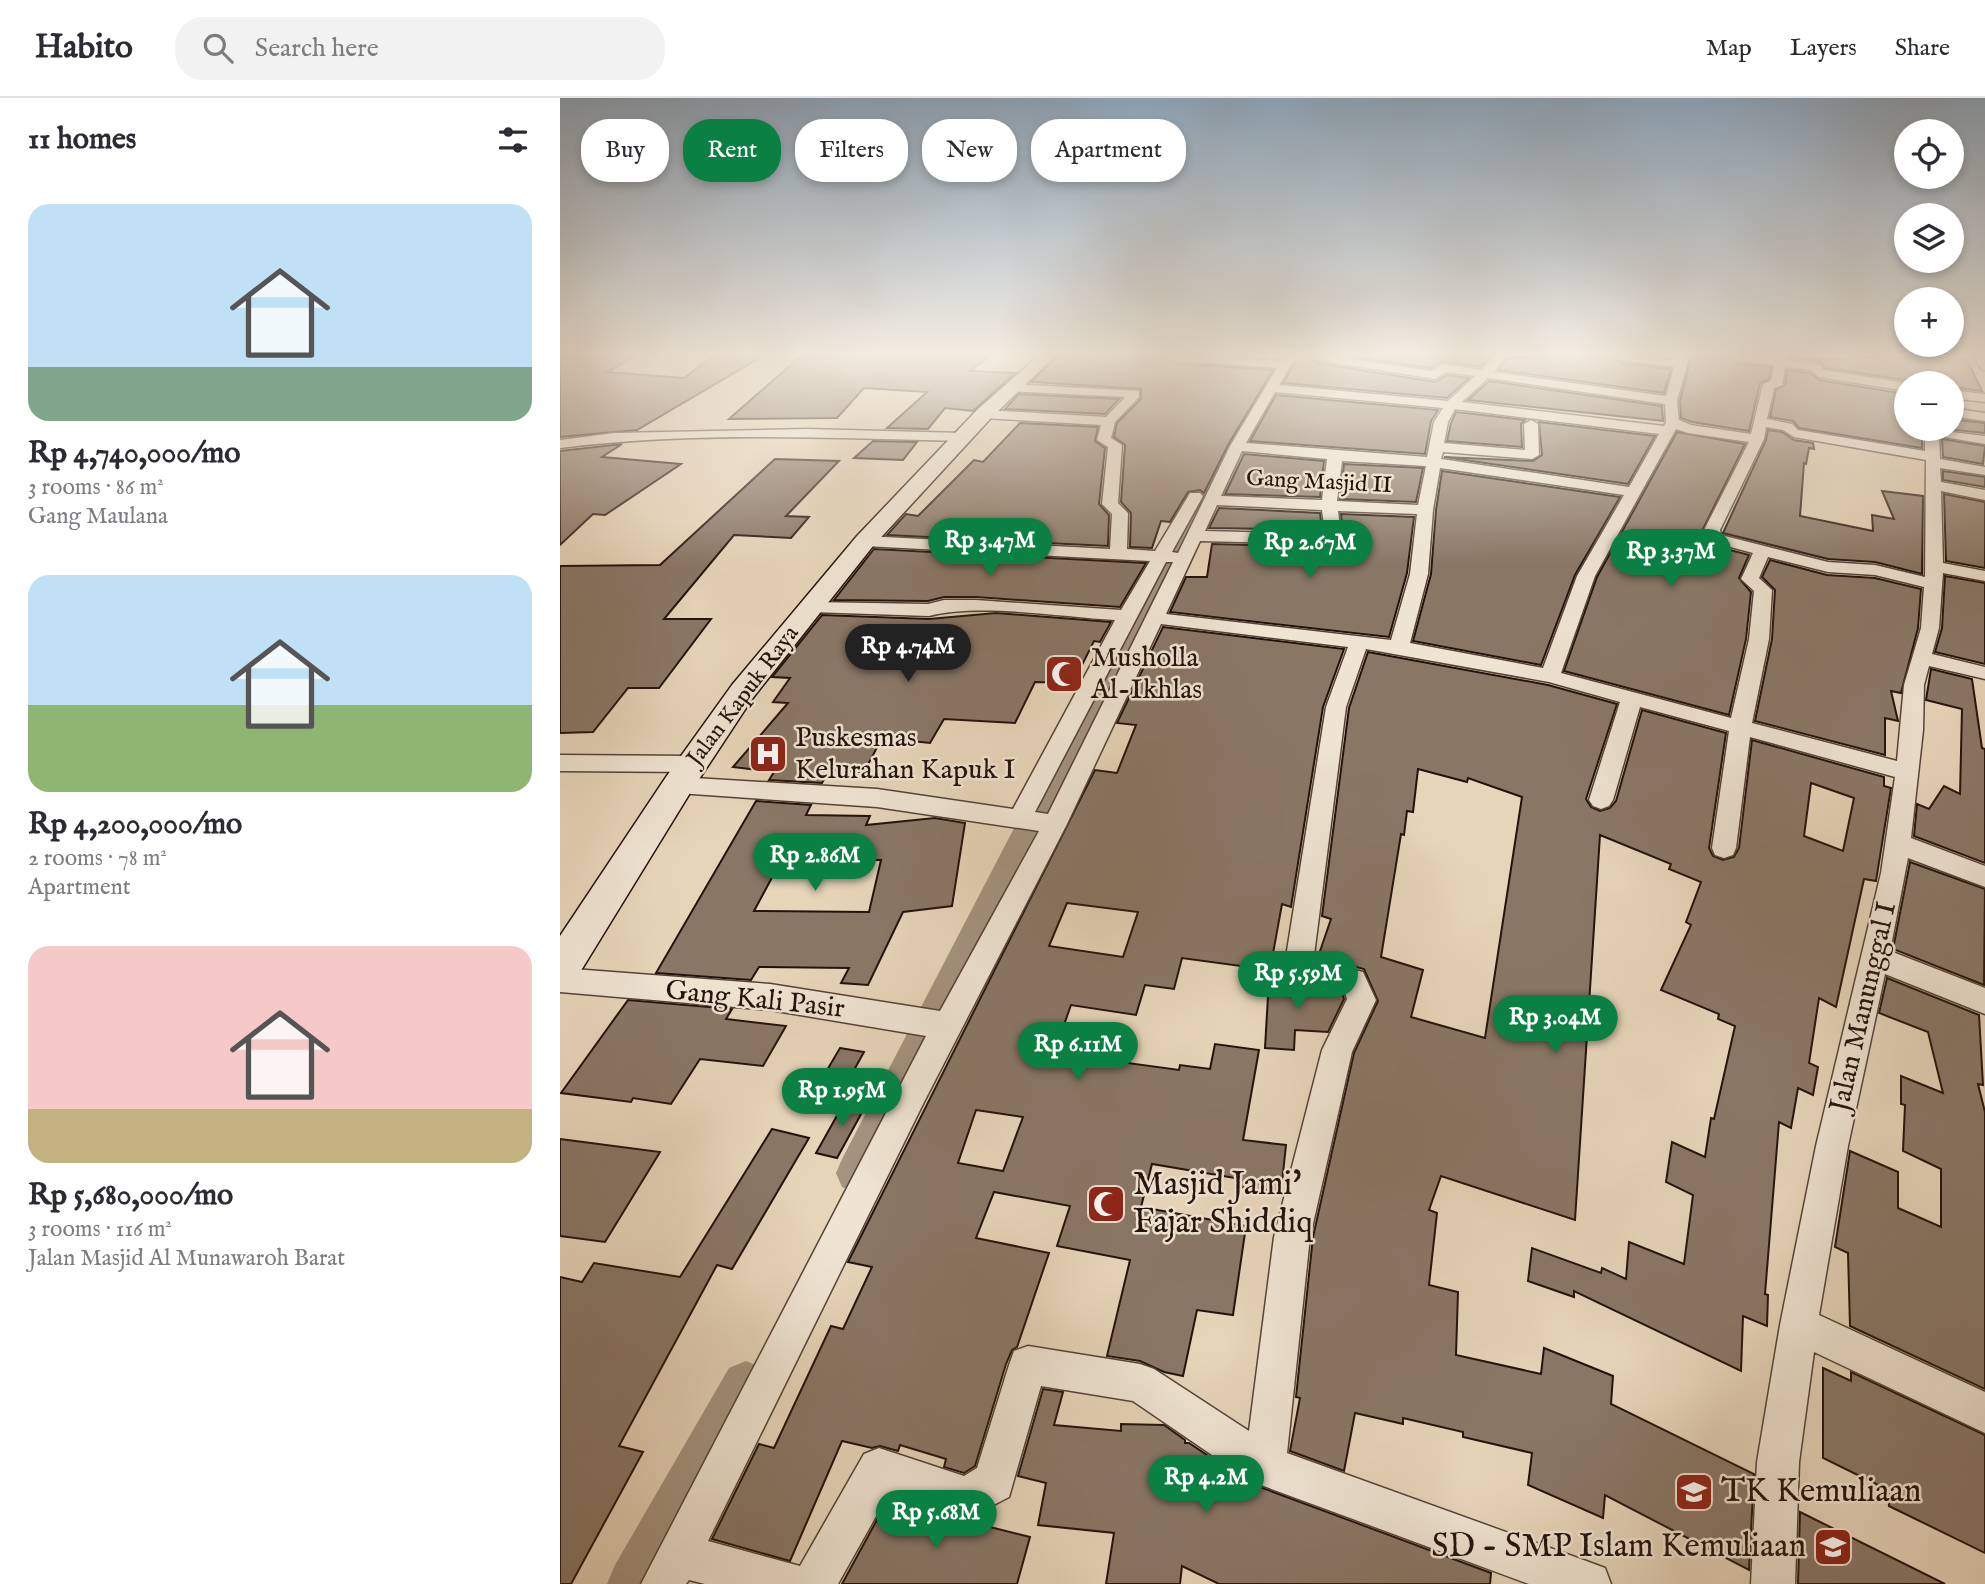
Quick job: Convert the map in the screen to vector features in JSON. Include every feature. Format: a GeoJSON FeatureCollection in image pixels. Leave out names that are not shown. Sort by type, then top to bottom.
{"type":"FeatureCollection","features":[{"type":"Feature","properties":{"kind":"main road","name":"Jalan Kapuk Raya"},"geometry":{"type":"LineString","coordinates":[[560,970],[685,774],[742,692],[865,541],[973,426]]}},
{"type":"Feature","properties":{"kind":"street"},"geometry":{"type":"LineString","coordinates":[[1108,426],[1104,440],[1115,445],[1110,504],[1120,513],[1118,554]]}},
{"type":"Feature","properties":{"kind":"street"},"geometry":{"type":"LineString","coordinates":[[789,1584],[671,1570],[912,1093],[936,1024],[1035,821],[1087,724],[1137,617],[1203,498],[1249,426]]}},
{"type":"Feature","properties":{"kind":"street"},"geometry":{"type":"LineString","coordinates":[[1399,647],[1419,574],[1425,510],[1440,426]]}},
{"type":"Feature","properties":{"kind":"street"},"geometry":{"type":"LineString","coordinates":[[1436,447],[1532,455],[1531,426]]}},
{"type":"Feature","properties":{"kind":"street"},"geometry":{"type":"LineString","coordinates":[[1664,426],[1758,439]]}},
{"type":"Feature","properties":{"kind":"street"},"geometry":{"type":"LineString","coordinates":[[1759,426],[1758,439],[1712,535],[1719,541],[1828,567],[1985,576]]}},
{"type":"Feature","properties":{"kind":"street"},"geometry":{"type":"LineString","coordinates":[[1784,426],[1794,433],[1936,446],[1985,440]]}},
{"type":"Feature","properties":{"kind":"street"},"geometry":{"type":"LineString","coordinates":[[1936,446],[1968,426]]}},
{"type":"Feature","properties":{"kind":"street"},"geometry":{"type":"LineString","coordinates":[[1550,676],[1586,576],[1671,427]]}},
{"type":"Feature","properties":{"kind":"street"},"geometry":{"type":"LineString","coordinates":[[560,443],[614,437],[782,433],[963,437]]}},
{"type":"Feature","properties":{"kind":"street"},"geometry":{"type":"LineString","coordinates":[[1237,446],[1335,456],[1416,460],[1632,492]]}},
{"type":"Feature","properties":{"kind":"street"},"geometry":{"type":"LineString","coordinates":[[1936,446],[1985,471]]}},
{"type":"Feature","properties":{"kind":"street"},"geometry":{"type":"LineString","coordinates":[[1936,446],[1985,495]]}},
{"type":"Feature","properties":{"kind":"street","name":"Jalan Manunggal I"},"geometry":{"type":"LineString","coordinates":[[1773,1584],[1778,1462],[1799,1325],[1832,1146],[1894,873],[1907,772],[1914,685],[1930,628],[1935,575],[1936,446]]}},
{"type":"Feature","properties":{"kind":"street"},"geometry":{"type":"LineString","coordinates":[[1193,536],[1323,539],[1333,534],[1329,505],[1335,456]]}},
{"type":"Feature","properties":{"kind":"street"},"geometry":{"type":"LineString","coordinates":[[865,541],[1172,557],[1193,536],[1203,498]]}},
{"type":"Feature","properties":{"kind":"street","name":"Gang Masjid II"},"geometry":{"type":"LineString","coordinates":[[1203,498],[1425,510]]}},
{"type":"Feature","properties":{"kind":"street"},"geometry":{"type":"LineString","coordinates":[[1724,848],[1740,727],[1759,639],[1763,593],[1751,581],[1751,576],[1762,551]]}},
{"type":"Feature","properties":{"kind":"street"},"geometry":{"type":"LineString","coordinates":[[811,607],[929,610],[944,605],[976,605],[1137,617],[1399,647],[1550,676],[1907,772]]}},
{"type":"Feature","properties":{"kind":"street"},"geometry":{"type":"LineString","coordinates":[[1265,1466],[1292,1237],[1337,1050],[1362,1000],[1353,981],[1308,970],[1300,957],[1336,707],[1359,642]]}},
{"type":"Feature","properties":{"kind":"street"},"geometry":{"type":"LineString","coordinates":[[1922,658],[1985,673]]}},
{"type":"Feature","properties":{"kind":"street"},"geometry":{"type":"LineString","coordinates":[[1601,800],[1632,698]]}},
{"type":"Feature","properties":{"kind":"street"},"geometry":{"type":"LineString","coordinates":[[560,763],[685,774],[1035,821]]}},
{"type":"Feature","properties":{"kind":"street"},"geometry":{"type":"LineString","coordinates":[[1897,843],[1985,877]]}},
{"type":"Feature","properties":{"kind":"street"},"geometry":{"type":"LineString","coordinates":[[1875,958],[1985,1001]]}},
{"type":"Feature","properties":{"kind":"street","name":"Gang Kali Pasir"},"geometry":{"type":"LineString","coordinates":[[560,980],[770,997],[936,1024]]}},
{"type":"Feature","properties":{"kind":"street"},"geometry":{"type":"LineString","coordinates":[[1799,1325],[1985,1413]]}},
{"type":"Feature","properties":{"kind":"street"},"geometry":{"type":"LineString","coordinates":[[814,1584],[879,1469],[967,1498],[994,1482],[1028,1365],[1140,1383],[1265,1466],[1589,1584]]}},
{"type":"Feature","properties":{"kind":"building"},"geometry":{"type":"Polygon","coordinates":[[[560,426],[643,426],[637,430],[560,437],[560,426]]]}},
{"type":"Feature","properties":{"kind":"building"},"geometry":{"type":"Polygon","coordinates":[[[889,426],[930,426],[928,429],[887,428],[889,426]]]}},
{"type":"Feature","properties":{"kind":"building"},"geometry":{"type":"Polygon","coordinates":[[[1017,426],[1098,427],[1095,441],[1105,448],[1099,504],[1109,515],[1108,546],[887,535],[906,514],[918,516],[974,460],[983,462],[1017,426]]]}},
{"type":"Feature","properties":{"kind":"building"},"geometry":{"type":"Polygon","coordinates":[[[1116,426],[1239,426],[1204,493],[1200,490],[1188,492],[1170,522],[1161,521],[1152,548],[1130,547],[1131,513],[1121,502],[1125,445],[1114,437],[1116,426]]]}},
{"type":"Feature","properties":{"kind":"building"},"geometry":{"type":"Polygon","coordinates":[[[1258,426],[1430,426],[1425,454],[1250,441],[1258,426]]]}},
{"type":"Feature","properties":{"kind":"building"},"geometry":{"type":"Polygon","coordinates":[[[1450,426],[1521,426],[1522,447],[1447,441],[1450,426]]]}},
{"type":"Feature","properties":{"kind":"building"},"geometry":{"type":"Polygon","coordinates":[[[1539,426],[1575,426],[1655,436],[1628,484],[1444,457],[1533,461],[1542,455],[1539,426]]]}},
{"type":"Feature","properties":{"kind":"building"},"geometry":{"type":"Polygon","coordinates":[[[1720,426],[1750,426],[1749,431],[1720,426]]]}},
{"type":"Feature","properties":{"kind":"building"},"geometry":{"type":"Polygon","coordinates":[[[1798,426],[1894,426],[1894,441],[1922,441],[1922,448],[1798,426]]]}},
{"type":"Feature","properties":{"kind":"building"},"geometry":{"type":"Polygon","coordinates":[[[1964,426],[1985,426],[1985,433],[1964,431],[1964,426]]]}},
{"type":"Feature","properties":{"kind":"building"},"geometry":{"type":"Polygon","coordinates":[[[1768,430],[1782,432],[1794,440],[1813,443],[1814,449],[1809,448],[1806,464],[1804,463],[1800,516],[1873,531],[1872,515],[1894,519],[1882,491],[1923,496],[1922,574],[1875,562],[1828,559],[1723,533],[1766,440],[1768,430]]]}},
{"type":"Feature","properties":{"kind":"building"},"geometry":{"type":"Polygon","coordinates":[[[1677,432],[1745,444],[1702,531],[1707,544],[1749,555],[1739,578],[1751,592],[1746,639],[1729,715],[1564,671],[1597,577],[1677,432]]]}},
{"type":"Feature","properties":{"kind":"building"},"geometry":{"type":"Polygon","coordinates":[[[873,441],[917,442],[903,460],[854,458],[873,441]]]}},
{"type":"Feature","properties":{"kind":"building"},"geometry":{"type":"Polygon","coordinates":[[[1942,441],[1985,446],[1983,464],[1943,457],[1942,441]]]}},
{"type":"Feature","properties":{"kind":"building"},"geometry":{"type":"Polygon","coordinates":[[[622,444],[602,457],[681,464],[605,515],[593,514],[560,545],[560,451],[622,444]]]}},
{"type":"Feature","properties":{"kind":"building"},"geometry":{"type":"Polygon","coordinates":[[[1244,454],[1324,461],[1320,497],[1225,494],[1244,454]]]}},
{"type":"Feature","properties":{"kind":"building"},"geometry":{"type":"Polygon","coordinates":[[[775,459],[839,461],[786,516],[809,517],[791,538],[734,535],[664,619],[711,619],[659,688],[628,688],[593,732],[560,733],[560,566],[660,565],[775,459]]]}},
{"type":"Feature","properties":{"kind":"building"},"geometry":{"type":"Polygon","coordinates":[[[1344,464],[1423,468],[1416,502],[1340,499],[1344,464]]]}},
{"type":"Feature","properties":{"kind":"building"},"geometry":{"type":"Polygon","coordinates":[[[1442,471],[1620,497],[1575,575],[1541,665],[1413,641],[1431,574],[1442,471]]]}},
{"type":"Feature","properties":{"kind":"building"},"geometry":{"type":"Polygon","coordinates":[[[1943,471],[1985,477],[1985,487],[1943,480],[1943,471]]]}},
{"type":"Feature","properties":{"kind":"building"},"geometry":{"type":"Polygon","coordinates":[[[1944,494],[1985,502],[1985,568],[1946,561],[1944,494]]]}},
{"type":"Feature","properties":{"kind":"building"},"geometry":{"type":"Polygon","coordinates":[[[1219,508],[1320,513],[1322,530],[1209,528],[1219,508]]]}},
{"type":"Feature","properties":{"kind":"building"},"geometry":{"type":"Polygon","coordinates":[[[1341,514],[1414,517],[1407,573],[1389,637],[1170,612],[1186,577],[1207,577],[1212,544],[1323,547],[1343,535],[1341,514]]]}},
{"type":"Feature","properties":{"kind":"building"},"geometry":{"type":"Polygon","coordinates":[[[874,549],[1146,563],[1120,607],[976,597],[944,597],[928,601],[834,600],[874,549]]]}},
{"type":"Feature","properties":{"kind":"building"},"geometry":{"type":"Polygon","coordinates":[[[1770,560],[1827,575],[1875,578],[1921,589],[1918,628],[1901,693],[1891,691],[1898,721],[1885,718],[1885,755],[1755,721],[1772,639],[1775,590],[1762,577],[1770,560]]]}},
{"type":"Feature","properties":{"kind":"building"},"geometry":{"type":"Polygon","coordinates":[[[1945,576],[1985,583],[1985,664],[1935,652],[1942,628],[1945,576]]]}},
{"type":"Feature","properties":{"kind":"building"},"geometry":{"type":"Polygon","coordinates":[[[996,613],[1111,622],[1100,642],[1094,641],[1073,683],[1035,682],[1015,723],[944,719],[930,743],[882,738],[864,772],[829,770],[822,783],[769,780],[774,772],[733,767],[788,703],[773,702],[790,678],[772,677],[822,615],[929,619],[996,613]]]}},
{"type":"Feature","properties":{"kind":"building"},"geometry":{"type":"Polygon","coordinates":[[[1163,627],[1344,649],[1323,707],[1291,907],[1282,904],[1270,970],[1182,958],[1174,989],[1145,985],[1136,1015],[1071,1005],[1054,1053],[1179,1070],[1180,1065],[1210,1069],[1215,1044],[1259,1050],[1243,1140],[1286,1145],[1281,1192],[1240,1187],[1241,1179],[1152,1164],[1141,1207],[1246,1226],[1233,1315],[1197,1310],[1183,1376],[1164,1372],[1140,1361],[1107,1356],[1130,1260],[1057,1246],[1070,1206],[994,1192],[976,1238],[1049,1253],[1017,1347],[1012,1350],[1006,1364],[975,1466],[964,1473],[944,1467],[946,1459],[900,1445],[898,1451],[842,1441],[790,1561],[712,1539],[759,1444],[774,1448],[831,1326],[843,1329],[872,1267],[848,1262],[1095,770],[1117,773],[1136,725],[1117,723],[1163,627]],[[1067,903],[1049,946],[1123,957],[1138,912],[1067,903]],[[976,1110],[958,1163],[1003,1171],[1023,1117],[976,1110]]]}},
{"type":"Feature","properties":{"kind":"building"},"geometry":{"type":"Polygon","coordinates":[[[1368,652],[1548,685],[1617,704],[1586,799],[1591,807],[1600,811],[1610,808],[1616,801],[1642,710],[1726,733],[1709,848],[1713,856],[1723,860],[1734,857],[1739,848],[1752,740],[1884,777],[1884,786],[1891,788],[1876,881],[1864,879],[1836,1007],[1819,998],[1809,1063],[1818,1067],[1813,1095],[1798,1088],[1791,1128],[1779,1122],[1765,1294],[1768,1295],[1767,1326],[1743,1316],[1741,1371],[1574,1291],[1574,1297],[1528,1281],[1532,1248],[1601,1273],[1602,1268],[1626,1279],[1629,1242],[1684,1264],[1693,1195],[1666,1182],[1672,1142],[1705,1157],[1711,1118],[1714,1119],[1735,1026],[1718,1019],[1719,1014],[1661,990],[1691,925],[1686,922],[1701,882],[1669,869],[1671,864],[1600,835],[1575,1220],[1441,1176],[1429,1210],[1437,1213],[1429,1285],[1458,1292],[1456,1355],[1541,1374],[1544,1348],[1613,1376],[1611,1404],[1754,1474],[1749,1570],[1605,1495],[1603,1518],[1528,1485],[1532,1453],[1463,1437],[1463,1432],[1403,1418],[1403,1424],[1355,1413],[1344,1471],[1290,1451],[1300,1398],[1296,1397],[1313,1237],[1354,1053],[1378,1001],[1364,969],[1318,957],[1331,919],[1322,916],[1349,708],[1368,652]],[[1418,769],[1413,812],[1407,811],[1404,835],[1401,834],[1381,957],[1423,970],[1411,1017],[1485,1038],[1522,797],[1468,778],[1467,782],[1418,769]],[[1811,783],[1804,836],[1843,851],[1854,798],[1811,783]]]}},
{"type":"Feature","properties":{"kind":"building"},"geometry":{"type":"Polygon","coordinates":[[[1931,669],[1972,679],[1982,748],[1985,749],[1985,863],[1914,836],[1917,804],[1929,809],[1944,786],[1960,794],[1962,709],[1926,700],[1931,669]]]}},
{"type":"Feature","properties":{"kind":"building"},"geometry":{"type":"Polygon","coordinates":[[[756,801],[811,805],[806,815],[870,816],[866,825],[935,818],[965,823],[952,906],[903,912],[868,985],[841,983],[849,968],[759,967],[751,980],[656,973],[756,801]],[[782,859],[754,911],[869,912],[881,860],[782,859]]]}},
{"type":"Feature","properties":{"kind":"building"},"geometry":{"type":"Polygon","coordinates":[[[1910,862],[1985,889],[1984,985],[1893,949],[1910,862]]]}},
{"type":"Feature","properties":{"kind":"building"},"geometry":{"type":"Polygon","coordinates":[[[1887,978],[1979,1015],[1983,1085],[1978,1084],[1985,1112],[1985,1389],[1850,1326],[1848,1253],[1835,1247],[1850,1151],[1898,1172],[1898,1208],[1941,1227],[1941,1169],[1903,1151],[1905,1105],[1901,1104],[1901,1076],[1943,1093],[1928,1032],[1879,1013],[1887,978]]]}},
{"type":"Feature","properties":{"kind":"building"},"geometry":{"type":"Polygon","coordinates":[[[1269,979],[1296,980],[1342,993],[1344,999],[1328,1032],[1295,1030],[1294,1050],[1265,1048],[1269,979]]]}},
{"type":"Feature","properties":{"kind":"building"},"geometry":{"type":"Polygon","coordinates":[[[628,1000],[732,1009],[726,1019],[786,1026],[763,1066],[700,1059],[671,1104],[633,1098],[631,1102],[561,1093],[628,1000]]]}},
{"type":"Feature","properties":{"kind":"building"},"geometry":{"type":"Polygon","coordinates":[[[840,1048],[864,1052],[838,1099],[813,1094],[840,1048]]]}},
{"type":"Feature","properties":{"kind":"building"},"geometry":{"type":"Polygon","coordinates":[[[848,1096],[866,1105],[837,1158],[816,1153],[848,1096]]]}},
{"type":"Feature","properties":{"kind":"building"},"geometry":{"type":"Polygon","coordinates":[[[772,1129],[809,1138],[732,1269],[717,1265],[619,1446],[643,1452],[571,1584],[560,1584],[560,1277],[582,1282],[594,1263],[680,1277],[772,1129]]]}},
{"type":"Feature","properties":{"kind":"building"},"geometry":{"type":"Polygon","coordinates":[[[560,1139],[660,1152],[605,1242],[560,1236],[560,1139]]]}},
{"type":"Feature","properties":{"kind":"building"},"geometry":{"type":"Polygon","coordinates":[[[1823,1368],[1851,1381],[1851,1372],[1985,1435],[1985,1553],[1889,1506],[1888,1490],[1823,1458],[1823,1368]]]}},
{"type":"Feature","properties":{"kind":"building"},"geometry":{"type":"Polygon","coordinates":[[[1043,1389],[1063,1392],[1054,1425],[1121,1431],[1121,1424],[1164,1425],[1185,1440],[1185,1443],[1189,1443],[1249,1483],[1491,1573],[1490,1584],[1219,1584],[1182,1566],[1180,1584],[1106,1584],[1114,1533],[1038,1525],[1046,1483],[1018,1476],[1043,1389]]]}},
{"type":"Feature","properties":{"kind":"building"},"geometry":{"type":"Polygon","coordinates":[[[890,1496],[966,1521],[1030,1537],[1017,1584],[842,1584],[890,1496]]]}},
{"type":"Feature","properties":{"kind":"building","name":"SD - SMP Islam Kemuliaan"},"geometry":{"type":"Polygon","coordinates":[[[1800,1512],[1945,1584],[1798,1584],[1800,1512]]]}},
{"type":"Feature","properties":{"kind":"waterway"},"geometry":{"type":"LineString","coordinates":[[856,1173],[1052,782],[1170,564],[1237,426]]}},
{"type":"Feature","properties":{"kind":"waterway"},"geometry":{"type":"LineString","coordinates":[[634,1584],[746,1385]]}},
{"type":"Feature","properties":{"kind":"place","name":"Musholla Al-Ikhlas"},"geometry":{"type":"Point","coordinates":[1064,674]}},
{"type":"Feature","properties":{"kind":"place","name":"Puskesmas Kelurahan Kapuk I"},"geometry":{"type":"Point","coordinates":[768,754]}},
{"type":"Feature","properties":{"kind":"place","name":"Masjid Jami' Fajar Shiddiq"},"geometry":{"type":"Point","coordinates":[1106,1204]}},
{"type":"Feature","properties":{"kind":"place","name":"TK Kemuliaan"},"geometry":{"type":"Point","coordinates":[1694,1492]}},
{"type":"Feature","properties":{"kind":"place","name":"SD - SMP Islam Kemuliaan"},"geometry":{"type":"Point","coordinates":[1833,1547]}}]}
